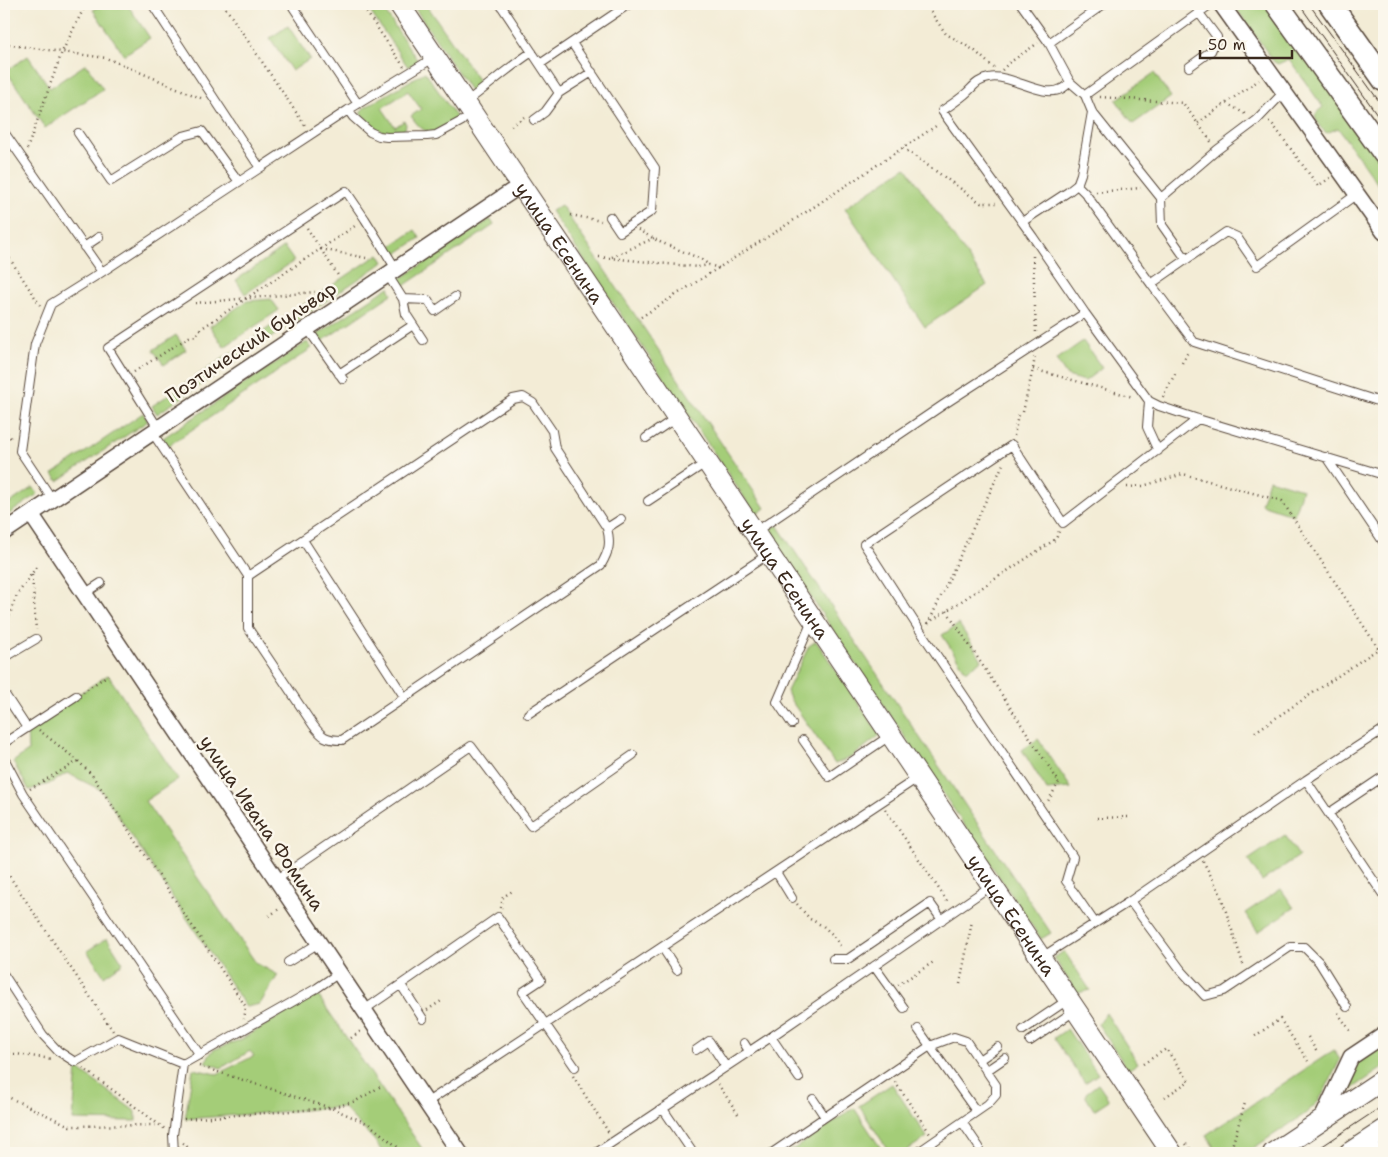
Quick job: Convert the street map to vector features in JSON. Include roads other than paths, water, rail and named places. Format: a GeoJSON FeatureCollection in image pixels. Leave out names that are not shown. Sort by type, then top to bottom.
{"type":"FeatureCollection","features":[{"type":"Feature","properties":{"kind":"main road"},"geometry":{"type":"LineString","coordinates":[[1277,4],[1384,153]]}},
{"type":"Feature","properties":{"kind":"main road"},"geometry":{"type":"LineString","coordinates":[[1330,4],[1384,80]]}},
{"type":"Feature","properties":{"kind":"street","name":"улица Есенина"},"geometry":{"type":"LineString","coordinates":[[399,4],[435,57],[464,111],[521,185],[1072,1005],[1179,1148]]}},
{"type":"Feature","properties":{"kind":"street"},"geometry":{"type":"LineString","coordinates":[[1221,4],[1384,232]]}},
{"type":"Feature","properties":{"kind":"street","name":"Поэтический бульвар"},"geometry":{"type":"LineString","coordinates":[[4,532],[521,185]]}},
{"type":"Feature","properties":{"kind":"street","name":"улица Ивана Фомина"},"geometry":{"type":"LineString","coordinates":[[30,514],[460,1153]]}},
{"type":"Feature","properties":{"kind":"street"},"geometry":{"type":"LineString","coordinates":[[1320,1122],[1351,1057],[1384,1035]]}},
{"type":"Feature","properties":{"kind":"street"},"geometry":{"type":"LineString","coordinates":[[1273,1153],[1384,1079]]}},
{"type":"Feature","properties":{"kind":"street"},"geometry":{"type":"LineString","coordinates":[[1349,1153],[1384,1130]]}},
{"type":"Feature","properties":{"kind":"street"},"geometry":{"type":"LineString","coordinates":[[1368,1153],[1384,1152]]}},
{"type":"Feature","properties":{"kind":"lane"},"geometry":{"type":"LineString","coordinates":[[152,4],[260,168]]}},
{"type":"Feature","properties":{"kind":"lane"},"geometry":{"type":"LineString","coordinates":[[291,4],[358,104]]}},
{"type":"Feature","properties":{"kind":"lane"},"geometry":{"type":"LineString","coordinates":[[500,4],[559,93]]}},
{"type":"Feature","properties":{"kind":"lane"},"geometry":{"type":"LineString","coordinates":[[540,64],[629,4]]}},
{"type":"Feature","properties":{"kind":"lane"},"geometry":{"type":"LineString","coordinates":[[1021,4],[1047,41],[1070,82],[1084,96],[1092,112],[1161,198],[1162,225],[1186,259]]}},
{"type":"Feature","properties":{"kind":"lane"},"geometry":{"type":"LineString","coordinates":[[1047,41],[1104,4]]}},
{"type":"Feature","properties":{"kind":"lane"},"geometry":{"type":"LineString","coordinates":[[1084,96],[1211,4]]}},
{"type":"Feature","properties":{"kind":"lane"},"geometry":{"type":"LineString","coordinates":[[1190,67],[1210,51],[1217,37],[1198,13]]}},
{"type":"Feature","properties":{"kind":"lane"},"geometry":{"type":"LineString","coordinates":[[572,43],[655,168],[652,211],[620,232],[612,220]]}},
{"type":"Feature","properties":{"kind":"lane"},"geometry":{"type":"LineString","coordinates":[[348,110],[370,132],[379,136],[436,135],[464,111],[486,88],[518,61],[532,52]]}},
{"type":"Feature","properties":{"kind":"lane"},"geometry":{"type":"LineString","coordinates":[[52,500],[20,451],[35,344],[51,304],[348,110],[435,57]]}},
{"type":"Feature","properties":{"kind":"lane"},"geometry":{"type":"LineString","coordinates":[[534,120],[545,112],[559,93],[592,72]]}},
{"type":"Feature","properties":{"kind":"lane"},"geometry":{"type":"LineString","coordinates":[[1070,82],[1059,90],[1049,92],[1001,78],[982,79],[942,111],[1149,401],[1198,419],[1384,475]]}},
{"type":"Feature","properties":{"kind":"lane"},"geometry":{"type":"LineString","coordinates":[[1161,198],[1217,150],[1257,120],[1285,93]]}},
{"type":"Feature","properties":{"kind":"lane"},"geometry":{"type":"LineString","coordinates":[[1022,222],[1077,185],[1081,174],[1092,112]]}},
{"type":"Feature","properties":{"kind":"lane"},"geometry":{"type":"LineString","coordinates":[[78,133],[111,181],[183,136],[202,131],[239,182]]}},
{"type":"Feature","properties":{"kind":"lane"},"geometry":{"type":"LineString","coordinates":[[4,132],[102,272]]}},
{"type":"Feature","properties":{"kind":"lane"},"geometry":{"type":"LineString","coordinates":[[1077,185],[1085,193],[1194,342],[1384,403]]}},
{"type":"Feature","properties":{"kind":"lane"},"geometry":{"type":"LineString","coordinates":[[248,576],[513,398],[523,397],[533,403],[552,431],[555,448],[607,528],[610,540],[607,554],[601,565],[342,740],[330,740],[320,735],[248,628],[248,576],[155,430],[108,348],[346,191],[365,219],[403,299],[406,314],[423,340]]}},
{"type":"Feature","properties":{"kind":"lane"},"geometry":{"type":"LineString","coordinates":[[1151,284],[1226,232],[1237,237],[1257,266],[1357,194]]}},
{"type":"Feature","properties":{"kind":"lane"},"geometry":{"type":"LineString","coordinates":[[84,246],[99,237]]}},
{"type":"Feature","properties":{"kind":"lane"},"geometry":{"type":"LineString","coordinates":[[403,299],[428,300],[435,310],[455,298]]}},
{"type":"Feature","properties":{"kind":"lane"},"geometry":{"type":"LineString","coordinates":[[755,533],[943,405],[1085,313]]}},
{"type":"Feature","properties":{"kind":"lane"},"geometry":{"type":"LineString","coordinates":[[307,328],[341,376],[397,339],[413,325]]}},
{"type":"Feature","properties":{"kind":"lane"},"geometry":{"type":"LineString","coordinates":[[1149,401],[1146,427],[1158,451]]}},
{"type":"Feature","properties":{"kind":"lane"},"geometry":{"type":"LineString","coordinates":[[646,438],[677,418]]}},
{"type":"Feature","properties":{"kind":"lane"},"geometry":{"type":"LineString","coordinates":[[1095,923],[1066,881],[1073,857],[919,630],[864,544],[1012,445],[1063,523],[1198,419]]}},
{"type":"Feature","properties":{"kind":"lane"},"geometry":{"type":"LineString","coordinates":[[1326,458],[1384,543]]}},
{"type":"Feature","properties":{"kind":"lane"},"geometry":{"type":"LineString","coordinates":[[648,501],[707,462]]}},
{"type":"Feature","properties":{"kind":"lane"},"geometry":{"type":"LineString","coordinates":[[607,528],[621,519]]}},
{"type":"Feature","properties":{"kind":"lane"},"geometry":{"type":"LineString","coordinates":[[303,540],[405,698]]}},
{"type":"Feature","properties":{"kind":"lane"},"geometry":{"type":"LineString","coordinates":[[528,714],[769,554]]}},
{"type":"Feature","properties":{"kind":"lane"},"geometry":{"type":"LineString","coordinates":[[84,594],[101,582]]}},
{"type":"Feature","properties":{"kind":"lane"},"geometry":{"type":"LineString","coordinates":[[792,724],[777,702],[813,619]]}},
{"type":"Feature","properties":{"kind":"lane"},"geometry":{"type":"LineString","coordinates":[[4,658],[36,638]]}},
{"type":"Feature","properties":{"kind":"lane"},"geometry":{"type":"LineString","coordinates":[[4,693],[30,726]]}},
{"type":"Feature","properties":{"kind":"lane"},"geometry":{"type":"LineString","coordinates":[[4,743],[76,696]]}},
{"type":"Feature","properties":{"kind":"lane"},"geometry":{"type":"LineString","coordinates":[[1040,958],[1130,901],[1306,780],[1384,730]]}},
{"type":"Feature","properties":{"kind":"lane"},"geometry":{"type":"LineString","coordinates":[[803,740],[829,777],[891,735]]}},
{"type":"Feature","properties":{"kind":"lane"},"geometry":{"type":"LineString","coordinates":[[276,880],[471,746],[531,826],[633,755]]}},
{"type":"Feature","properties":{"kind":"lane"},"geometry":{"type":"LineString","coordinates":[[4,758],[23,794],[200,1055]]}},
{"type":"Feature","properties":{"kind":"lane"},"geometry":{"type":"LineString","coordinates":[[1329,813],[1384,776]]}},
{"type":"Feature","properties":{"kind":"lane"},"geometry":{"type":"LineString","coordinates":[[426,1103],[484,1069],[545,1024],[919,777]]}},
{"type":"Feature","properties":{"kind":"lane"},"geometry":{"type":"LineString","coordinates":[[1306,780],[1384,896]]}},
{"type":"Feature","properties":{"kind":"lane"},"geometry":{"type":"LineString","coordinates":[[776,872],[792,898]]}},
{"type":"Feature","properties":{"kind":"lane"},"geometry":{"type":"LineString","coordinates":[[596,1153],[749,1052],[992,886]]}},
{"type":"Feature","properties":{"kind":"lane"},"geometry":{"type":"LineString","coordinates":[[1130,901],[1181,970],[1205,996],[1224,991],[1290,947],[1304,947],[1319,962],[1347,1007]]}},
{"type":"Feature","properties":{"kind":"lane"},"geometry":{"type":"LineString","coordinates":[[833,959],[848,959],[930,903],[942,920]]}},
{"type":"Feature","properties":{"kind":"lane"},"geometry":{"type":"LineString","coordinates":[[364,1010],[498,917],[541,980],[523,992],[575,1066]]}},
{"type":"Feature","properties":{"kind":"lane"},"geometry":{"type":"LineString","coordinates":[[288,962],[319,943]]}},
{"type":"Feature","properties":{"kind":"lane"},"geometry":{"type":"LineString","coordinates":[[662,947],[677,970]]}},
{"type":"Feature","properties":{"kind":"lane"},"geometry":{"type":"LineString","coordinates":[[874,966],[904,1008]]}},
{"type":"Feature","properties":{"kind":"lane"},"geometry":{"type":"LineString","coordinates":[[4,975],[43,1035],[58,1051],[75,1062],[118,1038],[183,1064],[317,988],[339,973]]}},
{"type":"Feature","properties":{"kind":"lane"},"geometry":{"type":"LineString","coordinates":[[401,985],[421,1017]]}},
{"type":"Feature","properties":{"kind":"lane"},"geometry":{"type":"LineString","coordinates":[[1023,1030],[1072,1005]]}},
{"type":"Feature","properties":{"kind":"lane"},"geometry":{"type":"LineString","coordinates":[[1030,1041],[1072,1005]]}},
{"type":"Feature","properties":{"kind":"lane"},"geometry":{"type":"LineString","coordinates":[[918,1029],[976,1111]]}},
{"type":"Feature","properties":{"kind":"lane"},"geometry":{"type":"LineString","coordinates":[[771,1037],[788,1055],[799,1078]]}},
{"type":"Feature","properties":{"kind":"lane"},"geometry":{"type":"LineString","coordinates":[[772,1153],[930,1046],[954,1037],[966,1041],[996,1084],[996,1095],[988,1104],[918,1153]]}},
{"type":"Feature","properties":{"kind":"lane"},"geometry":{"type":"LineString","coordinates":[[696,1050],[710,1041],[726,1067]]}},
{"type":"Feature","properties":{"kind":"lane"},"geometry":{"type":"LineString","coordinates":[[744,1043],[749,1052]]}},
{"type":"Feature","properties":{"kind":"lane"},"geometry":{"type":"LineString","coordinates":[[979,1060],[998,1047]]}},
{"type":"Feature","properties":{"kind":"lane"},"geometry":{"type":"LineString","coordinates":[[986,1071],[1005,1058]]}},
{"type":"Feature","properties":{"kind":"lane"},"geometry":{"type":"LineString","coordinates":[[174,1153],[173,1136],[183,1064]]}},
{"type":"Feature","properties":{"kind":"lane"},"geometry":{"type":"LineString","coordinates":[[813,1099],[826,1117]]}},
{"type":"Feature","properties":{"kind":"lane"},"geometry":{"type":"LineString","coordinates":[[663,1109],[691,1150]]}},
{"type":"Feature","properties":{"kind":"lane"},"geometry":{"type":"LineString","coordinates":[[962,1122],[980,1147]]}},
{"type":"Feature","properties":{"kind":"lane"},"geometry":{"type":"LineString","coordinates":[[676,1128],[683,1123]]}},
{"type":"Feature","properties":{"kind":"tram line"},"geometry":{"type":"LineString","coordinates":[[1299,4],[1384,124]]}},
{"type":"Feature","properties":{"kind":"tram line"},"geometry":{"type":"LineString","coordinates":[[1309,4],[1384,108]]}},
{"type":"Feature","properties":{"kind":"tram line"},"geometry":{"type":"LineString","coordinates":[[1312,1153],[1384,1105]]}}]}
